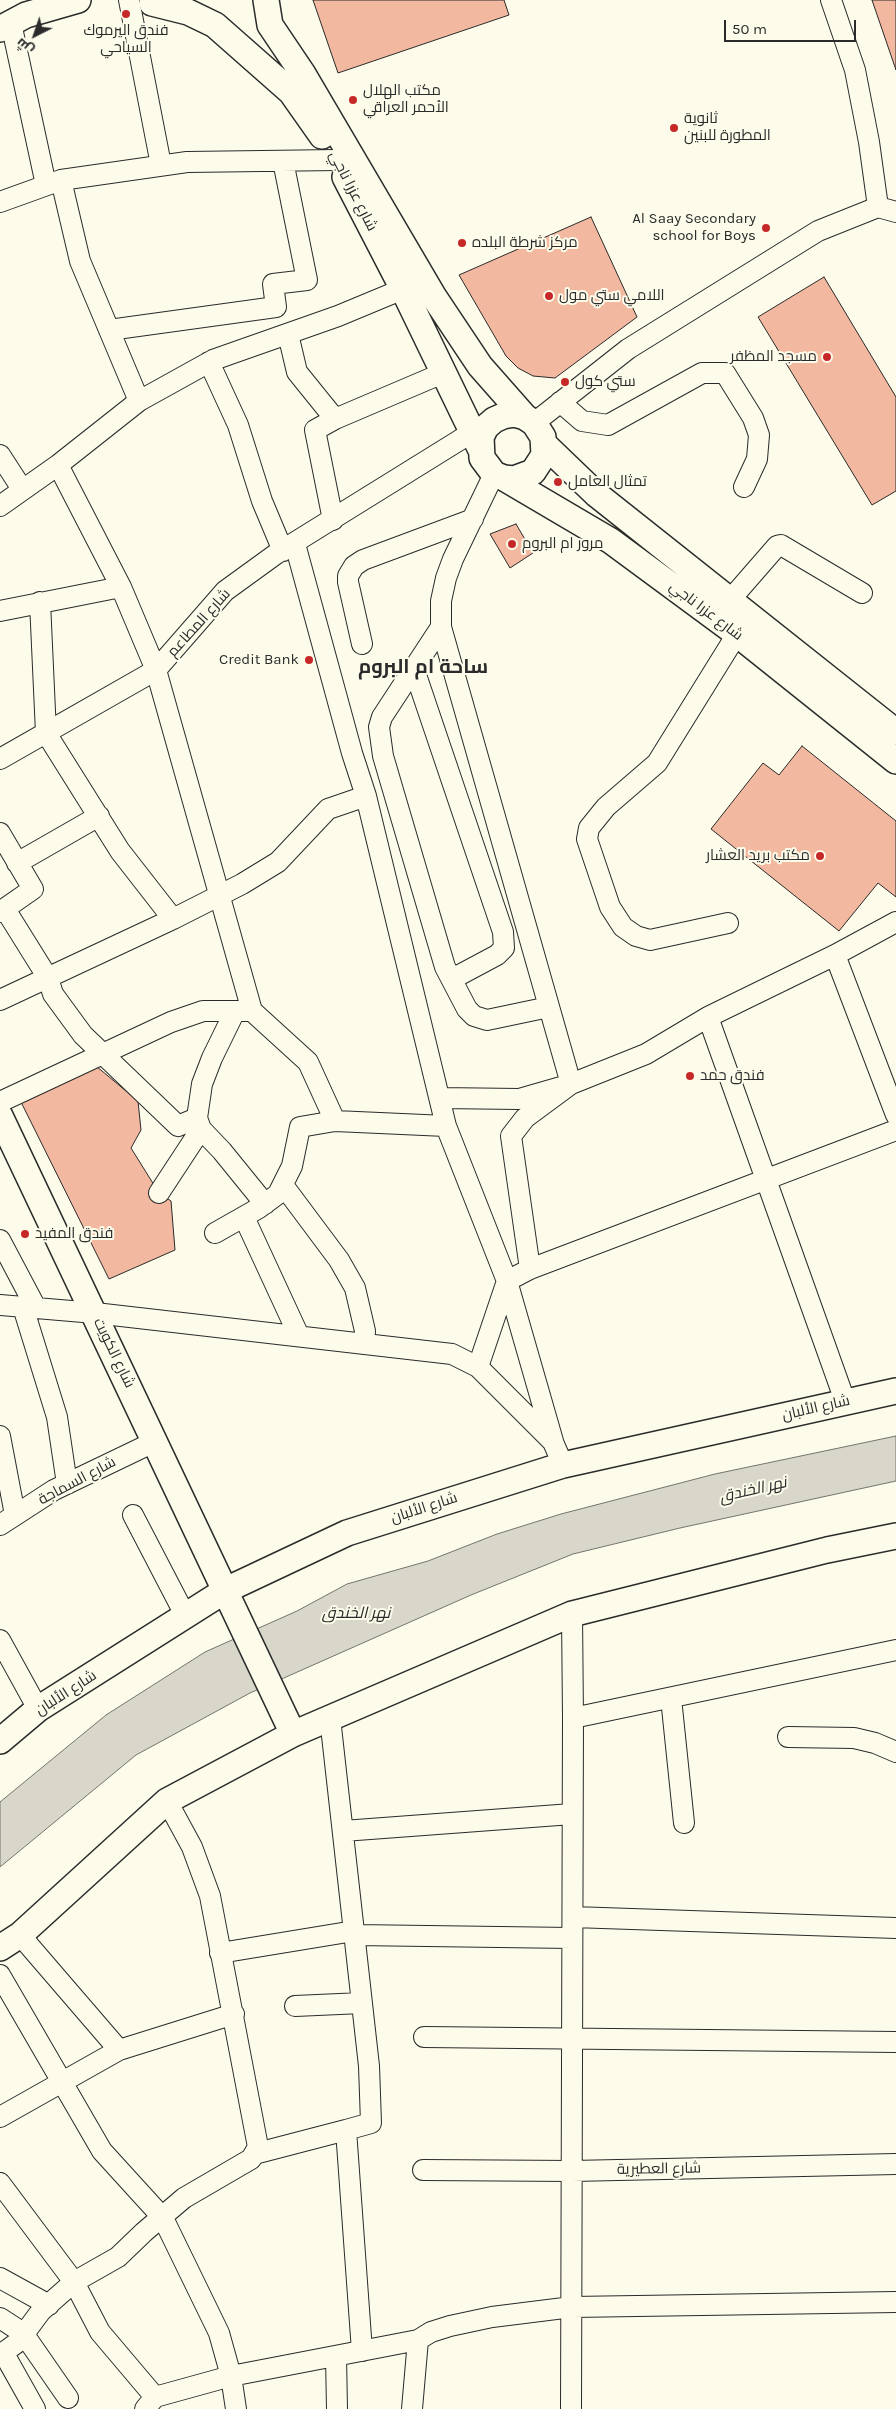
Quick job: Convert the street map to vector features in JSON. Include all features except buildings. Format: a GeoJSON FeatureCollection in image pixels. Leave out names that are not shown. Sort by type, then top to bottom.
{"type":"FeatureCollection","features":[{"type":"Feature","properties":{"kind":"main road"},"geometry":{"type":"LineString","coordinates":[[5,26],[26,15],[78,0]]}},
{"type":"Feature","properties":{"kind":"main road","name":"شارع عزرا ناجي"},"geometry":{"type":"LineString","coordinates":[[266,0],[270,25],[303,74],[434,297],[480,366],[529,420]]}},
{"type":"Feature","properties":{"kind":"main road","name":"شارع عزرا ناجي"},"geometry":{"type":"LineString","coordinates":[[147,1],[188,12],[215,25],[291,92],[329,146],[403,289],[475,440]]}},
{"type":"Feature","properties":{"kind":"main road"},"geometry":{"type":"LineString","coordinates":[[514,414],[529,420],[543,436],[545,445],[544,455],[533,472],[514,480],[499,476],[482,458],[475,440],[481,437],[486,427],[494,420],[504,416],[514,414]]}},
{"type":"Feature","properties":{"kind":"main road","name":"شارع عزرا ناجي"},"geometry":{"type":"LineString","coordinates":[[545,445],[596,494],[896,732]]}},
{"type":"Feature","properties":{"kind":"main road","name":"شارع عزرا ناجي"},"geometry":{"type":"LineString","coordinates":[[499,476],[611,541],[737,634],[896,760]]}},
{"type":"Feature","properties":{"kind":"main road","name":"شارع الكويت"},"geometry":{"type":"LineString","coordinates":[[0,1116],[156,1441],[289,1725]]}},
{"type":"Feature","properties":{"kind":"main road","name":"شارع الألبان"},"geometry":{"type":"LineString","coordinates":[[0,1741],[38,1710],[185,1616],[230,1598],[347,1533],[563,1465],[896,1391]]}},
{"type":"Feature","properties":{"kind":"main road"},"geometry":{"type":"LineString","coordinates":[[10,1941],[167,1801],[289,1725],[330,1718],[572,1614],[827,1550],[896,1536]]}},
{"type":"Feature","properties":{"kind":"street"},"geometry":{"type":"LineString","coordinates":[[529,420],[560,402],[628,349],[818,232],[887,209],[870,142],[855,70],[831,0]]}},
{"type":"Feature","properties":{"kind":"street"},"geometry":{"type":"LineString","coordinates":[[147,1],[161,165]]}},
{"type":"Feature","properties":{"kind":"street"},"geometry":{"type":"LineString","coordinates":[[5,26],[80,261],[139,401]]}},
{"type":"Feature","properties":{"kind":"street"},"geometry":{"type":"LineString","coordinates":[[0,202],[54,183],[161,165],[188,162],[336,160]]}},
{"type":"Feature","properties":{"kind":"street"},"geometry":{"type":"LineString","coordinates":[[109,330],[276,307],[273,284],[307,280],[283,161]]}},
{"type":"Feature","properties":{"kind":"street"},"geometry":{"type":"LineString","coordinates":[[0,506],[58,465],[139,401],[209,362],[338,316],[403,289]]}},
{"type":"Feature","properties":{"kind":"street"},"geometry":{"type":"LineString","coordinates":[[288,334],[297,372],[335,419]]}},
{"type":"Feature","properties":{"kind":"street"},"geometry":{"type":"LineString","coordinates":[[209,362],[238,425],[262,501],[289,547],[366,796],[446,1126],[508,1281],[553,1442],[563,1465]]}},
{"type":"Feature","properties":{"kind":"street"},"geometry":{"type":"LineString","coordinates":[[333,520],[315,430],[335,419],[443,373]]}},
{"type":"Feature","properties":{"kind":"street"},"geometry":{"type":"LineString","coordinates":[[560,402],[582,421],[594,424],[608,424],[702,373],[725,373],[753,418],[759,435],[757,459],[744,486]]}},
{"type":"Feature","properties":{"kind":"street","name":"شارع المطاعم"},"geometry":{"type":"LineString","coordinates":[[0,760],[156,670],[225,590],[333,520],[475,440]]}},
{"type":"Feature","properties":{"kind":"street"},"geometry":{"type":"LineString","coordinates":[[0,455],[22,489]]}},
{"type":"Feature","properties":{"kind":"street"},"geometry":{"type":"LineString","coordinates":[[58,465],[121,587],[156,670],[219,896],[243,1011],[205,1075],[197,1129],[159,1193]]}},
{"type":"Feature","properties":{"kind":"street"},"geometry":{"type":"LineString","coordinates":[[499,476],[473,519],[446,578],[441,601],[441,627],[571,1084]]}},
{"type":"Feature","properties":{"kind":"street"},"geometry":{"type":"LineString","coordinates":[[362,644],[348,582],[348,576],[354,566],[363,560],[473,519]]}},
{"type":"Feature","properties":{"kind":"street"},"geometry":{"type":"LineString","coordinates":[[730,600],[777,546],[781,545],[862,593]]}},
{"type":"Feature","properties":{"kind":"street"},"geometry":{"type":"LineString","coordinates":[[0,611],[121,587]]}},
{"type":"Feature","properties":{"kind":"street"},"geometry":{"type":"LineString","coordinates":[[40,602],[46,733],[120,851],[173,919]]}},
{"type":"Feature","properties":{"kind":"street"},"geometry":{"type":"LineString","coordinates":[[441,627],[382,717],[379,727],[380,739],[445,967],[467,1009],[487,1020],[549,1007]]}},
{"type":"Feature","properties":{"kind":"street"},"geometry":{"type":"LineString","coordinates":[[728,923],[650,940],[636,936],[623,927],[610,907],[588,839],[589,828],[606,807],[657,762],[737,634]]}},
{"type":"Feature","properties":{"kind":"street"},"geometry":{"type":"LineString","coordinates":[[414,669],[503,932],[504,948],[497,955],[452,979]]}},
{"type":"Feature","properties":{"kind":"street"},"geometry":{"type":"LineString","coordinates":[[0,1000],[219,896],[278,862],[328,809],[366,796]]}},
{"type":"Feature","properties":{"kind":"street"},"geometry":{"type":"LineString","coordinates":[[17,863],[99,816]]}},
{"type":"Feature","properties":{"kind":"street"},"geometry":{"type":"LineString","coordinates":[[0,833],[33,889],[2,910],[48,978],[53,994],[67,1015],[83,1035],[178,1126],[197,1129],[222,1151],[264,1204]]}},
{"type":"Feature","properties":{"kind":"street"},"geometry":{"type":"LineString","coordinates":[[440,1098],[519,1099],[571,1084],[646,1054],[708,1017],[835,955],[896,922]]}},
{"type":"Feature","properties":{"kind":"street"},"geometry":{"type":"LineString","coordinates":[[835,955],[896,1115]]}},
{"type":"Feature","properties":{"kind":"street"},"geometry":{"type":"LineString","coordinates":[[0,1102],[171,1022],[203,1011],[243,1011],[308,1062],[335,1121]]}},
{"type":"Feature","properties":{"kind":"street"},"geometry":{"type":"LineString","coordinates":[[708,1017],[845,1401]]}},
{"type":"Feature","properties":{"kind":"street"},"geometry":{"type":"LineString","coordinates":[[530,1269],[511,1136],[525,1118],[571,1084]]}},
{"type":"Feature","properties":{"kind":"street"},"geometry":{"type":"LineString","coordinates":[[215,1234],[278,1194],[292,1166],[300,1126],[335,1121],[446,1126]]}},
{"type":"Feature","properties":{"kind":"street"},"geometry":{"type":"LineString","coordinates":[[478,1367],[508,1281],[530,1269],[896,1130]]}},
{"type":"Feature","properties":{"kind":"street"},"geometry":{"type":"LineString","coordinates":[[283,1185],[340,1260],[355,1288],[365,1331],[364,1344]]}},
{"type":"Feature","properties":{"kind":"street"},"geometry":{"type":"LineString","coordinates":[[244,1217],[299,1336]]}},
{"type":"Feature","properties":{"kind":"street"},"geometry":{"type":"LineString","coordinates":[[0,1240],[30,1308],[57,1417],[67,1484]]}},
{"type":"Feature","properties":{"kind":"street"},"geometry":{"type":"LineString","coordinates":[[0,1306],[94,1313],[452,1354],[478,1367],[553,1442]]}},
{"type":"Feature","properties":{"kind":"street"},"geometry":{"type":"LineString","coordinates":[[0,1436],[8,1520]]}},
{"type":"Feature","properties":{"kind":"street","name":"شارع السماجة"},"geometry":{"type":"LineString","coordinates":[[8,1520],[67,1484],[156,1441]]}},
{"type":"Feature","properties":{"kind":"street"},"geometry":{"type":"LineString","coordinates":[[133,1515],[185,1616]]}},
{"type":"Feature","properties":{"kind":"street"},"geometry":{"type":"LineString","coordinates":[[572,1614],[572,2409]]}},
{"type":"Feature","properties":{"kind":"street"},"geometry":{"type":"LineString","coordinates":[[0,1640],[38,1710]]}},
{"type":"Feature","properties":{"kind":"street"},"geometry":{"type":"LineString","coordinates":[[573,1718],[896,1650]]}},
{"type":"Feature","properties":{"kind":"street"},"geometry":{"type":"LineString","coordinates":[[671,1698],[684,1823]]}},
{"type":"Feature","properties":{"kind":"street"},"geometry":{"type":"LineString","coordinates":[[254,2154],[371,2122],[368,2053],[330,1718]]}},
{"type":"Feature","properties":{"kind":"street"},"geometry":{"type":"LineString","coordinates":[[788,1737],[854,1738],[876,1743],[896,1752]]}},
{"type":"Feature","properties":{"kind":"street"},"geometry":{"type":"LineString","coordinates":[[35,2409],[2,2354],[18,2342],[41,2311],[74,2282],[118,2257],[184,2198],[251,2159],[258,2147],[255,2122],[210,1896],[192,1847],[167,1801]]}},
{"type":"Feature","properties":{"kind":"street"},"geometry":{"type":"LineString","coordinates":[[343,1830],[572,1814]]}},
{"type":"Feature","properties":{"kind":"street"},"geometry":{"type":"LineString","coordinates":[[573,1917],[896,1928]]}},
{"type":"Feature","properties":{"kind":"street"},"geometry":{"type":"LineString","coordinates":[[220,1953],[355,1933],[572,1938]]}},
{"type":"Feature","properties":{"kind":"street"},"geometry":{"type":"LineString","coordinates":[[10,1941],[119,2050]]}},
{"type":"Feature","properties":{"kind":"street"},"geometry":{"type":"LineString","coordinates":[[0,1975],[102,2151],[163,2218],[219,2333],[231,2376],[236,2409]]}},
{"type":"Feature","properties":{"kind":"street"},"geometry":{"type":"LineString","coordinates":[[295,2006],[362,2003]]}},
{"type":"Feature","properties":{"kind":"street"},"geometry":{"type":"LineString","coordinates":[[0,2117],[62,2084],[119,2050],[234,2014]]}},
{"type":"Feature","properties":{"kind":"street"},"geometry":{"type":"LineString","coordinates":[[424,2037],[896,2042]]}},
{"type":"Feature","properties":{"kind":"street"},"geometry":{"type":"LineString","coordinates":[[346,2130],[362,2351]]}},
{"type":"Feature","properties":{"kind":"street","name":"شارع العطيرية"},"geometry":{"type":"LineString","coordinates":[[422,2170],[572,2171],[896,2164]]}},
{"type":"Feature","properties":{"kind":"street"},"geometry":{"type":"LineString","coordinates":[[0,2183],[74,2282],[100,2332],[150,2403],[231,2376],[418,2340],[431,2332],[450,2326],[492,2317],[572,2307],[896,2302]]}},
{"type":"Feature","properties":{"kind":"street"},"geometry":{"type":"LineString","coordinates":[[0,2278],[49,2305]]}},
{"type":"Feature","properties":{"kind":"street"},"geometry":{"type":"LineString","coordinates":[[0,2318],[23,2333],[68,2398]]}},
{"type":"Feature","properties":{"kind":"street"},"geometry":{"type":"LineString","coordinates":[[412,2409],[418,2340]]}},
{"type":"Feature","properties":{"kind":"street"},"geometry":{"type":"LineString","coordinates":[[336,2356],[337,2409]]}},
{"type":"Feature","properties":{"kind":"water","name":"نهر الخندق"},"geometry":{"type":"Polygon","coordinates":[[[896,1436],[896,1481],[680,1528],[573,1554],[471,1595],[250,1693],[136,1755],[0,1867],[0,1802],[106,1715],[205,1652],[297,1611],[347,1584],[428,1561],[497,1534],[561,1514],[715,1474],[896,1436]]]}},
{"type":"Feature","properties":{"kind":"place","name":"فندق اليرموك السياحي"},"geometry":{"type":"Point","coordinates":[126,14]}},
{"type":"Feature","properties":{"kind":"place","name":"مكتب الهلال الأحمر العراقي"},"geometry":{"type":"Point","coordinates":[353,100]}},
{"type":"Feature","properties":{"kind":"place","name":"ثانوية المطورة للبنين"},"geometry":{"type":"Point","coordinates":[674,128]}},
{"type":"Feature","properties":{"kind":"place","name":"Al Saay Secondary school for Boys"},"geometry":{"type":"Point","coordinates":[766,228]}},
{"type":"Feature","properties":{"kind":"place","name":"مركز شرطة البلده"},"geometry":{"type":"Point","coordinates":[462,243]}},
{"type":"Feature","properties":{"kind":"place","name":"اللامي ستي مول"},"geometry":{"type":"Point","coordinates":[549,296]}},
{"type":"Feature","properties":{"kind":"place","name":"مسجد المظفر"},"geometry":{"type":"Point","coordinates":[827,357]}},
{"type":"Feature","properties":{"kind":"place","name":"ستي كول"},"geometry":{"type":"Point","coordinates":[565,382]}},
{"type":"Feature","properties":{"kind":"place","name":"تمثال العامل"},"geometry":{"type":"Point","coordinates":[558,482]}},
{"type":"Feature","properties":{"kind":"place","name":"مرور ام البروم"},"geometry":{"type":"Point","coordinates":[512,544]}},
{"type":"Feature","properties":{"kind":"place","name":"Credit Bank"},"geometry":{"type":"Point","coordinates":[309,660]}},
{"type":"Feature","properties":{"kind":"place","name":"مكتب بريد العشار"},"geometry":{"type":"Point","coordinates":[820,856]}},
{"type":"Feature","properties":{"kind":"place","name":"فندق حمد"},"geometry":{"type":"Point","coordinates":[690,1076]}},
{"type":"Feature","properties":{"kind":"place","name":"فندق المفيد"},"geometry":{"type":"Point","coordinates":[25,1234]}},
{"type":"Feature","properties":{"kind":"district","name":"ساحة ام البروم"},"geometry":{"type":"Point","coordinates":[423,667]}}]}
